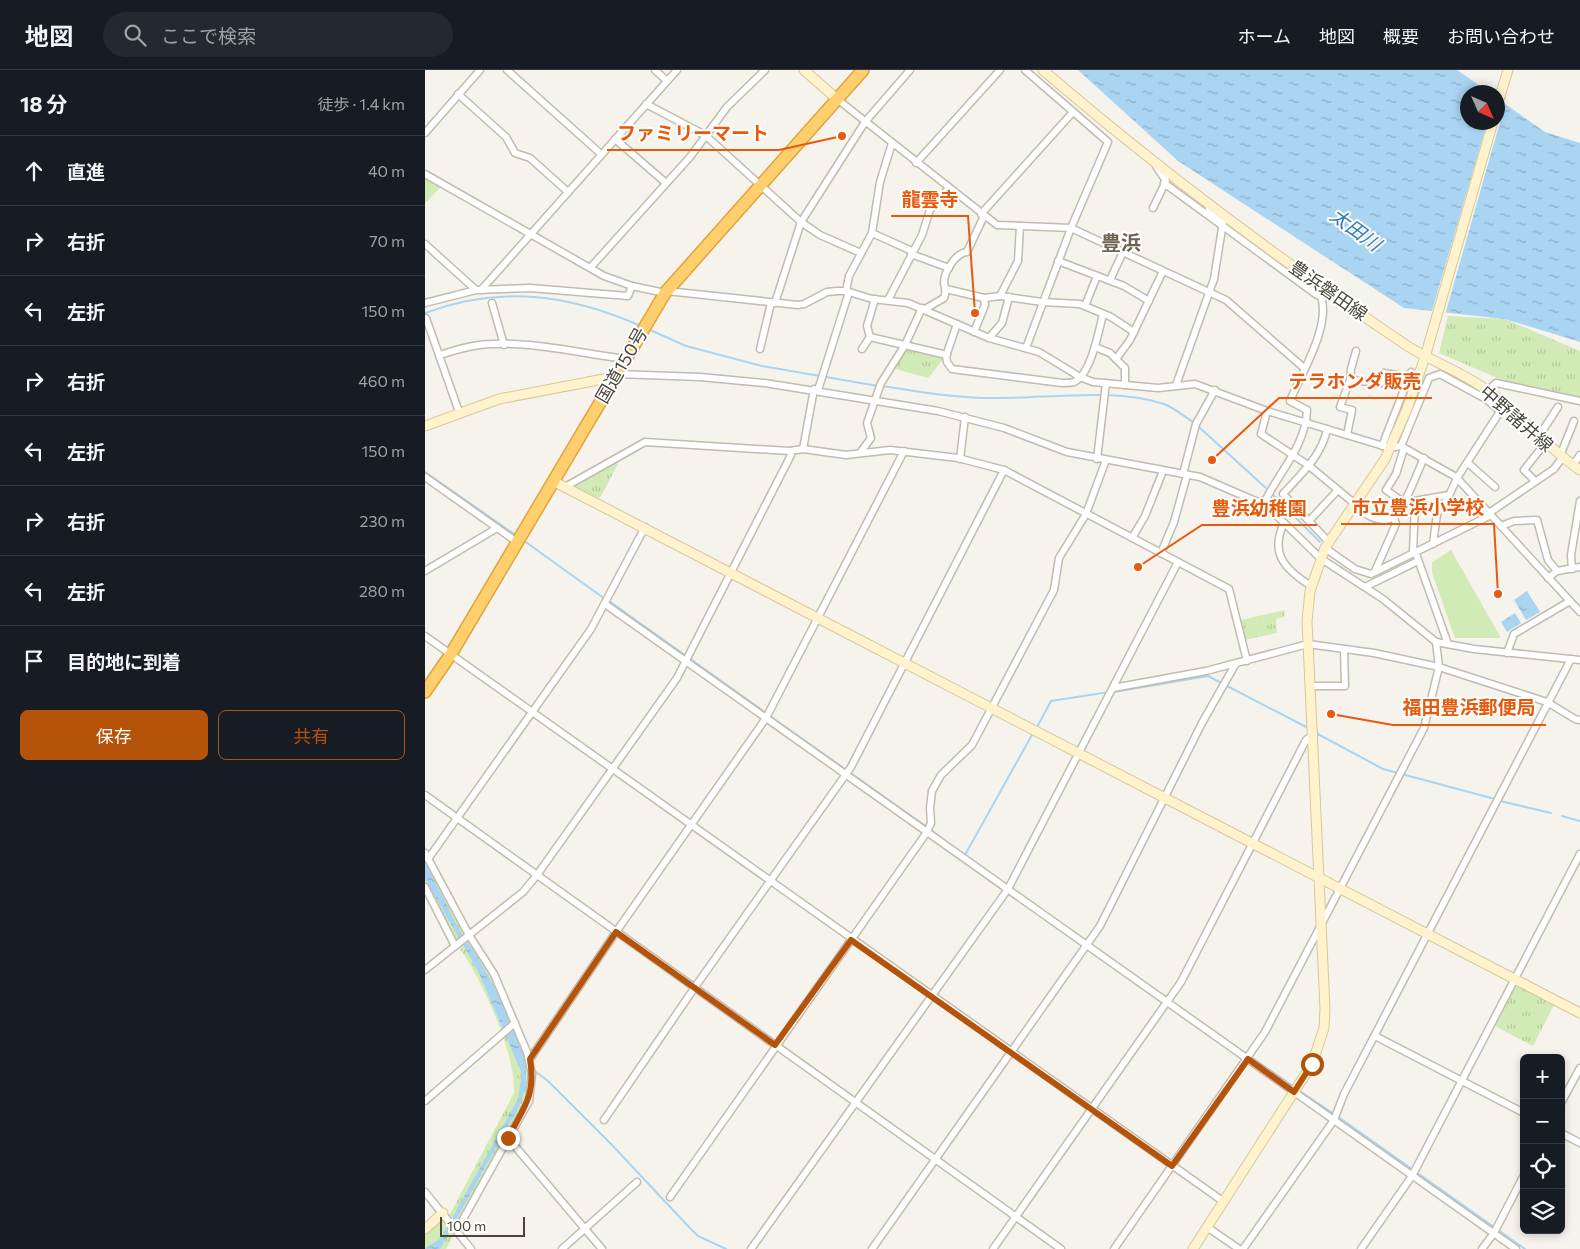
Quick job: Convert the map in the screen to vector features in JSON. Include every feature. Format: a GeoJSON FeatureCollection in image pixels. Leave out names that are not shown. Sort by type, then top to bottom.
{"type":"FeatureCollection","features":[{"type":"Feature","properties":{"kind":"highway","name":"国道150号"},"geometry":{"type":"LineString","coordinates":[[425,692],[451,654],[666,292],[863,70]]}},
{"type":"Feature","properties":{"kind":"street"},"geometry":{"type":"LineString","coordinates":[[425,133],[480,70]]}},
{"type":"Feature","properties":{"kind":"street"},"geometry":{"type":"LineString","coordinates":[[507,70],[601,154]]}},
{"type":"Feature","properties":{"kind":"street"},"geometry":{"type":"LineString","coordinates":[[655,70],[667,81]]}},
{"type":"Feature","properties":{"kind":"street"},"geometry":{"type":"LineString","coordinates":[[479,290],[677,70]]}},
{"type":"Feature","properties":{"kind":"street"},"geometry":{"type":"LineString","coordinates":[[591,267],[690,157],[727,107],[765,70]]}},
{"type":"Feature","properties":{"kind":"street"},"geometry":{"type":"LineString","coordinates":[[804,70],[916,163],[997,225],[1071,228],[1209,292],[1226,300],[1304,368]]}},
{"type":"Feature","properties":{"kind":"street"},"geometry":{"type":"LineString","coordinates":[[760,349],[773,303],[801,222],[865,122],[910,70]]}},
{"type":"Feature","properties":{"kind":"street"},"geometry":{"type":"LineString","coordinates":[[916,163],[1000,70]]}},
{"type":"Feature","properties":{"kind":"street"},"geometry":{"type":"LineString","coordinates":[[1025,70],[1108,142],[1071,228],[1026,348]]}},
{"type":"Feature","properties":{"kind":"street","name":"豊浜磐田線"},"geometry":{"type":"LineString","coordinates":[[1043,70],[1152,161],[1303,272],[1425,357]]}},
{"type":"Feature","properties":{"kind":"street"},"geometry":{"type":"LineString","coordinates":[[1503,85],[1508,70]]}},
{"type":"Feature","properties":{"kind":"street"},"geometry":{"type":"LineString","coordinates":[[458,94],[506,137],[515,153],[529,158],[568,192]]}},
{"type":"Feature","properties":{"kind":"street"},"geometry":{"type":"LineString","coordinates":[[646,104],[705,135],[801,222],[829,241],[861,253]]}},
{"type":"Feature","properties":{"kind":"street"},"geometry":{"type":"LineString","coordinates":[[860,453],[871,438],[867,423],[877,401],[885,374],[905,345],[923,309],[944,298],[946,289],[944,282],[949,268],[960,253],[967,252],[982,215],[1073,112]]}},
{"type":"Feature","properties":{"kind":"street"},"geometry":{"type":"LineString","coordinates":[[1193,1249],[1312,1064],[1324,1028],[1323,922],[1307,621],[1311,586],[1326,544],[1354,505],[1407,409],[1429,344],[1491,130]]}},
{"type":"Feature","properties":{"kind":"street"},"geometry":{"type":"LineString","coordinates":[[615,139],[665,184]]}},
{"type":"Feature","properties":{"kind":"street"},"geometry":{"type":"LineString","coordinates":[[803,449],[816,390],[848,291],[849,276],[872,233],[880,182],[892,143]]}},
{"type":"Feature","properties":{"kind":"street"},"geometry":{"type":"LineString","coordinates":[[1152,161],[1166,179],[1153,208]]}},
{"type":"Feature","properties":{"kind":"street"},"geometry":{"type":"LineString","coordinates":[[425,174],[591,267],[631,286],[666,292],[773,303],[804,304],[827,292],[848,291],[923,309],[989,338],[1039,352],[1080,377],[1106,383],[1158,388],[1195,384],[1267,410],[1386,447],[1403,447],[1457,478],[1580,612]]}},
{"type":"Feature","properties":{"kind":"street"},"geometry":{"type":"LineString","coordinates":[[1164,183],[1322,299]]}},
{"type":"Feature","properties":{"kind":"street"},"geometry":{"type":"LineString","coordinates":[[888,300],[911,252],[922,235],[930,210],[949,188]]}},
{"type":"Feature","properties":{"kind":"street"},"geometry":{"type":"LineString","coordinates":[[1176,385],[1214,279],[1223,226],[1223,222],[1200,201],[1195,193]]}},
{"type":"Feature","properties":{"kind":"street"},"geometry":{"type":"LineString","coordinates":[[1000,296],[1018,261],[1020,226]]}},
{"type":"Feature","properties":{"kind":"street"},"geometry":{"type":"LineString","coordinates":[[1248,232],[1248,236],[1255,245],[1251,248]]}},
{"type":"Feature","properties":{"kind":"street"},"geometry":{"type":"LineString","coordinates":[[872,233],[949,268]]}},
{"type":"Feature","properties":{"kind":"street"},"geometry":{"type":"LineString","coordinates":[[425,244],[479,290]]}},
{"type":"Feature","properties":{"kind":"street"},"geometry":{"type":"LineString","coordinates":[[1110,280],[1123,252]]}},
{"type":"Feature","properties":{"kind":"street"},"geometry":{"type":"LineString","coordinates":[[1058,261],[1110,280],[1149,301]]}},
{"type":"Feature","properties":{"kind":"street"},"geometry":{"type":"LineString","coordinates":[[1116,359],[1134,332],[1163,271]]}},
{"type":"Feature","properties":{"kind":"street"},"geometry":{"type":"LineString","coordinates":[[1263,505],[1302,439],[1307,423],[1307,410],[1290,401],[1320,331],[1322,299],[1320,293],[1304,277],[1303,272]]}},
{"type":"Feature","properties":{"kind":"street"},"geometry":{"type":"LineString","coordinates":[[1085,306],[1097,276]]}},
{"type":"Feature","properties":{"kind":"street"},"geometry":{"type":"LineString","coordinates":[[425,303],[479,290],[530,288],[628,296],[631,286]]}},
{"type":"Feature","properties":{"kind":"street"},"geometry":{"type":"LineString","coordinates":[[946,289],[984,298],[1000,296],[1042,302],[1080,304],[1122,322],[1134,332]]}},
{"type":"Feature","properties":{"kind":"street"},"geometry":{"type":"LineString","coordinates":[[989,338],[1002,323],[1009,297]]}},
{"type":"Feature","properties":{"kind":"street"},"geometry":{"type":"LineString","coordinates":[[974,332],[985,305],[984,298]]}},
{"type":"Feature","properties":{"kind":"street"},"geometry":{"type":"LineString","coordinates":[[862,349],[870,337],[867,326],[875,299]]}},
{"type":"Feature","properties":{"kind":"street"},"geometry":{"type":"LineString","coordinates":[[492,302],[504,345]]}},
{"type":"Feature","properties":{"kind":"street"},"geometry":{"type":"LineString","coordinates":[[957,324],[947,355],[947,362],[952,369],[1062,383],[1074,382],[1080,377],[1095,347],[1103,314]]}},
{"type":"Feature","properties":{"kind":"street"},"geometry":{"type":"LineString","coordinates":[[426,318],[459,412]]}},
{"type":"Feature","properties":{"kind":"street"},"geometry":{"type":"LineString","coordinates":[[870,337],[947,355]]}},
{"type":"Feature","properties":{"kind":"street"},"geometry":{"type":"LineString","coordinates":[[439,355],[473,346],[504,345],[625,359]]}},
{"type":"Feature","properties":{"kind":"street"},"geometry":{"type":"LineString","coordinates":[[1095,347],[1110,353],[1125,368],[1125,385]]}},
{"type":"Feature","properties":{"kind":"street"},"geometry":{"type":"LineString","coordinates":[[1347,435],[1352,410],[1340,406],[1350,380],[1356,351]]}},
{"type":"Feature","properties":{"kind":"street","name":"中野諸井線"},"geometry":{"type":"LineString","coordinates":[[1425,357],[1488,390],[1503,408],[1561,457],[1577,468]]}},
{"type":"Feature","properties":{"kind":"street"},"geometry":{"type":"LineString","coordinates":[[1350,380],[1381,383],[1384,373],[1410,375],[1386,447]]}},
{"type":"Feature","properties":{"kind":"street"},"geometry":{"type":"LineString","coordinates":[[1433,544],[1437,514],[1449,495],[1457,478],[1503,408],[1440,374],[1429,378],[1403,447],[1396,474],[1386,490],[1403,502],[1415,502],[1449,495]]}},
{"type":"Feature","properties":{"kind":"street"},"geometry":{"type":"LineString","coordinates":[[425,426],[499,399],[615,375],[700,377],[816,390],[965,417],[1004,428],[1067,452],[1185,474],[1214,482],[1233,493],[1263,505],[1320,558],[1383,599],[1436,642],[1507,653],[1580,660]]}},
{"type":"Feature","properties":{"kind":"street"},"geometry":{"type":"LineString","coordinates":[[1097,459],[1106,383]]}},
{"type":"Feature","properties":{"kind":"street"},"geometry":{"type":"LineString","coordinates":[[1488,390],[1496,383],[1580,401]]}},
{"type":"Feature","properties":{"kind":"street"},"geometry":{"type":"LineString","coordinates":[[1161,553],[1174,522],[1196,424],[1215,390]]}},
{"type":"Feature","properties":{"kind":"street"},"geometry":{"type":"LineString","coordinates":[[1535,481],[1524,470],[1558,407]]}},
{"type":"Feature","properties":{"kind":"street"},"geometry":{"type":"LineString","coordinates":[[1267,410],[1261,434],[1308,465],[1354,505],[1377,520],[1394,518],[1411,491],[1424,458]]}},
{"type":"Feature","properties":{"kind":"street"},"geometry":{"type":"LineString","coordinates":[[960,459],[965,417]]}},
{"type":"Feature","properties":{"kind":"street"},"geometry":{"type":"LineString","coordinates":[[1327,429],[1325,442],[1283,494],[1309,521],[1326,544],[1355,569],[1365,573],[1375,571],[1414,551],[1433,544],[1490,514],[1554,468],[1561,457],[1574,421]]}},
{"type":"Feature","properties":{"kind":"street"},"geometry":{"type":"LineString","coordinates":[[565,487],[645,442],[790,451],[803,449],[847,455],[890,450],[904,451],[960,459],[1004,470],[1229,589],[1247,661]]}},
{"type":"Feature","properties":{"kind":"street"},"geometry":{"type":"LineString","coordinates":[[425,970],[523,892],[537,876],[677,678],[791,455],[790,451]]}},
{"type":"Feature","properties":{"kind":"street"},"geometry":{"type":"LineString","coordinates":[[530,1059],[616,932],[767,718],[904,451]]}},
{"type":"Feature","properties":{"kind":"street"},"geometry":{"type":"LineString","coordinates":[[1577,468],[1580,455]]}},
{"type":"Feature","properties":{"kind":"street"},"geometry":{"type":"LineString","coordinates":[[670,1197],[775,1045],[927,832],[931,823],[932,791],[941,775],[972,745],[992,708],[1054,590],[1059,558],[1086,514],[1106,460]]}},
{"type":"Feature","properties":{"kind":"street"},"geometry":{"type":"LineString","coordinates":[[1468,463],[1495,487]]}},
{"type":"Feature","properties":{"kind":"street"},"geometry":{"type":"LineString","coordinates":[[604,1120],[695,987],[846,775],[906,663],[1004,470]]}},
{"type":"Feature","properties":{"kind":"street"},"geometry":{"type":"LineString","coordinates":[[1132,538],[1145,516],[1163,471]]}},
{"type":"Feature","properties":{"kind":"street"},"geometry":{"type":"LineString","coordinates":[[425,477],[517,542]]}},
{"type":"Feature","properties":{"kind":"street"},"geometry":{"type":"LineString","coordinates":[[553,481],[819,617],[1580,1013]]}},
{"type":"Feature","properties":{"kind":"street"},"geometry":{"type":"LineString","coordinates":[[1309,521],[1337,491]]}},
{"type":"Feature","properties":{"kind":"street"},"geometry":{"type":"LineString","coordinates":[[1572,569],[1571,555],[1580,501]]}},
{"type":"Feature","properties":{"kind":"street"},"geometry":{"type":"LineString","coordinates":[[1415,502],[1414,551],[1449,644]]}},
{"type":"Feature","properties":{"kind":"street"},"geometry":{"type":"LineString","coordinates":[[1375,571],[1396,524],[1394,518]]}},
{"type":"Feature","properties":{"kind":"street"},"geometry":{"type":"LineString","coordinates":[[1501,526],[1514,521],[1537,520],[1548,560],[1557,570]]}},
{"type":"Feature","properties":{"kind":"street"},"geometry":{"type":"LineString","coordinates":[[1284,523],[1279,533],[1279,553],[1289,569],[1311,586]]}},
{"type":"Feature","properties":{"kind":"street"},"geometry":{"type":"LineString","coordinates":[[456,1229],[529,1101],[532,1074],[530,1059],[494,974],[469,935],[426,856],[458,817],[591,629],[645,527]]}},
{"type":"Feature","properties":{"kind":"street"},"geometry":{"type":"LineString","coordinates":[[425,571],[497,528]]}},
{"type":"Feature","properties":{"kind":"street"},"geometry":{"type":"LineString","coordinates":[[1365,587],[1418,561]]}},
{"type":"Feature","properties":{"kind":"street"},"geometry":{"type":"LineString","coordinates":[[751,1249],[1008,889],[1178,562]]}},
{"type":"Feature","properties":{"kind":"street"},"geometry":{"type":"LineString","coordinates":[[1548,578],[1557,570],[1580,567]]}},
{"type":"Feature","properties":{"kind":"street"},"geometry":{"type":"LineString","coordinates":[[1507,653],[1514,634],[1570,601]]}},
{"type":"Feature","properties":{"kind":"street"},"geometry":{"type":"LineString","coordinates":[[605,604],[1515,1249]]}},
{"type":"Feature","properties":{"kind":"street"},"geometry":{"type":"LineString","coordinates":[[425,636],[613,768],[851,940],[1224,1202]]}},
{"type":"Feature","properties":{"kind":"street"},"geometry":{"type":"LineString","coordinates":[[1114,1249],[1265,1032],[1424,728],[1439,668],[1436,642]]}},
{"type":"Feature","properties":{"kind":"street"},"geometry":{"type":"LineString","coordinates":[[1113,688],[1247,661],[1308,644],[1373,653],[1439,668],[1547,702],[1575,719],[1580,720]]}},
{"type":"Feature","properties":{"kind":"street"},"geometry":{"type":"LineString","coordinates":[[1311,686],[1345,686],[1344,649]]}},
{"type":"Feature","properties":{"kind":"street"},"geometry":{"type":"LineString","coordinates":[[1207,1227],[1241,1249],[1334,1120],[1344,1094],[1571,659]]}},
{"type":"Feature","properties":{"kind":"street"},"geometry":{"type":"LineString","coordinates":[[872,1249],[1100,926],[1203,723],[1236,663]]}},
{"type":"Feature","properties":{"kind":"street"},"geometry":{"type":"LineString","coordinates":[[993,1249],[1181,982],[1306,740],[1314,734]]}},
{"type":"Feature","properties":{"kind":"street"},"geometry":{"type":"LineString","coordinates":[[425,795],[1061,1249]]}},
{"type":"Feature","properties":{"kind":"street"},"geometry":{"type":"LineString","coordinates":[[1361,1249],[1412,1176],[1580,854]]}},
{"type":"Feature","properties":{"kind":"street"},"geometry":{"type":"LineString","coordinates":[[425,887],[455,946]]}},
{"type":"Feature","properties":{"kind":"street"},"geometry":{"type":"LineString","coordinates":[[425,1101],[515,1023]]}},
{"type":"Feature","properties":{"kind":"street"},"geometry":{"type":"LineString","coordinates":[[1375,1036],[1520,1111]]}},
{"type":"Feature","properties":{"kind":"street"},"geometry":{"type":"LineString","coordinates":[[1564,1099],[1580,1068]]}},
{"type":"Feature","properties":{"kind":"street"},"geometry":{"type":"LineString","coordinates":[[1565,1135],[1580,1142]]}},
{"type":"Feature","properties":{"kind":"street"},"geometry":{"type":"LineString","coordinates":[[508,1138],[602,1249]]}},
{"type":"Feature","properties":{"kind":"street"},"geometry":{"type":"LineString","coordinates":[[562,1249],[637,1182]]}},
{"type":"Feature","properties":{"kind":"street"},"geometry":{"type":"LineString","coordinates":[[1482,1249],[1494,1233],[1520,1183]]}},
{"type":"Feature","properties":{"kind":"street"},"geometry":{"type":"LineString","coordinates":[[425,1192],[471,1249]]}},
{"type":"Feature","properties":{"kind":"street"},"geometry":{"type":"LineString","coordinates":[[425,1229],[445,1215]]}},
{"type":"Feature","properties":{"kind":"green space"},"geometry":{"type":"Polygon","coordinates":[[[425,178],[441,187],[425,203],[425,178]]]}},
{"type":"Feature","properties":{"kind":"green space"},"geometry":{"type":"Polygon","coordinates":[[[1448,316],[1505,319],[1580,351],[1580,406],[1521,388],[1439,353],[1448,316]]]}},
{"type":"Feature","properties":{"kind":"green space"},"geometry":{"type":"Polygon","coordinates":[[[906,347],[945,357],[928,378],[892,368],[906,347]]]}},
{"type":"Feature","properties":{"kind":"green space"},"geometry":{"type":"Polygon","coordinates":[[[623,454],[600,498],[565,487],[623,454]]]}},
{"type":"Feature","properties":{"kind":"green space"},"geometry":{"type":"Polygon","coordinates":[[[1451,550],[1501,638],[1455,638],[1432,573],[1432,562],[1451,550]]]}},
{"type":"Feature","properties":{"kind":"green space"},"geometry":{"type":"Polygon","coordinates":[[[1285,610],[1284,617],[1276,619],[1277,633],[1244,640],[1241,620],[1285,610]]]}},
{"type":"Feature","properties":{"kind":"green space"},"geometry":{"type":"Polygon","coordinates":[[[425,854],[483,955],[531,1067],[531,1092],[446,1249],[425,1249],[425,1235],[450,1214],[514,1093],[510,1062],[499,1025],[476,974],[438,917],[425,888],[425,854]]]}},
{"type":"Feature","properties":{"kind":"green space"},"geometry":{"type":"Polygon","coordinates":[[[1515,983],[1555,1003],[1533,1046],[1493,1025],[1515,983]]]}},
{"type":"Feature","properties":{"kind":"water","name":"太田川"},"geometry":{"type":"Polygon","coordinates":[[[1078,70],[1457,70],[1479,85],[1460,85],[1460,130],[1505,130],[1505,104],[1545,132],[1580,143],[1580,342],[1505,319],[1404,308],[1178,161],[1078,70]]]}},
{"type":"Feature","properties":{"kind":"water"},"geometry":{"type":"Polygon","coordinates":[[[1527,591],[1540,612],[1526,620],[1514,600],[1527,591]]]}},
{"type":"Feature","properties":{"kind":"water"},"geometry":{"type":"Polygon","coordinates":[[[1515,613],[1521,623],[1507,632],[1501,622],[1515,613]]]}},
{"type":"Feature","properties":{"kind":"water"},"geometry":{"type":"Polygon","coordinates":[[[425,862],[464,939],[474,951],[495,988],[526,1061],[526,1088],[514,1115],[440,1249],[425,1249],[441,1238],[518,1099],[522,1074],[479,973],[425,879],[425,862]]]}},
{"type":"Feature","properties":{"kind":"pier"},"geometry":{"type":"Polygon","coordinates":[[[1485,130],[1498,130],[1445,315],[1431,314],[1485,130]]]}},
{"type":"Feature","properties":{"kind":"waterway"},"geometry":{"type":"LineString","coordinates":[[425,313],[453,304],[481,299],[507,296],[534,297],[561,300],[587,307],[641,326]]}},
{"type":"Feature","properties":{"kind":"waterway"},"geometry":{"type":"LineString","coordinates":[[648,329],[686,346],[762,366],[878,386]]}},
{"type":"Feature","properties":{"kind":"waterway"},"geometry":{"type":"LineString","coordinates":[[882,386],[941,395],[985,398],[1082,395],[1125,396],[1164,404],[1193,422]]}},
{"type":"Feature","properties":{"kind":"waterway"},"geometry":{"type":"LineString","coordinates":[[1199,427],[1266,488]]}},
{"type":"Feature","properties":{"kind":"waterway"},"geometry":{"type":"LineString","coordinates":[[425,472],[517,536]]}},
{"type":"Feature","properties":{"kind":"waterway"},"geometry":{"type":"LineString","coordinates":[[1272,494],[1320,542]]}},
{"type":"Feature","properties":{"kind":"waterway"},"geometry":{"type":"LineString","coordinates":[[523,540],[605,599]]}},
{"type":"Feature","properties":{"kind":"waterway"},"geometry":{"type":"LineString","coordinates":[[425,567],[447,554]]}},
{"type":"Feature","properties":{"kind":"waterway"},"geometry":{"type":"LineString","coordinates":[[609,601],[766,713]]}},
{"type":"Feature","properties":{"kind":"waterway"},"geometry":{"type":"LineString","coordinates":[[1114,692],[1208,676],[1310,729]]}},
{"type":"Feature","properties":{"kind":"waterway"},"geometry":{"type":"LineString","coordinates":[[1036,729],[1051,701],[1109,692]]}},
{"type":"Feature","properties":{"kind":"waterway"},"geometry":{"type":"LineString","coordinates":[[770,716],[927,827]]}},
{"type":"Feature","properties":{"kind":"waterway"},"geometry":{"type":"LineString","coordinates":[[965,855],[1033,733]]}},
{"type":"Feature","properties":{"kind":"waterway"},"geometry":{"type":"LineString","coordinates":[[1316,733],[1383,769],[1495,799]]}},
{"type":"Feature","properties":{"kind":"waterway"},"geometry":{"type":"LineString","coordinates":[[1500,801],[1551,813]]}},
{"type":"Feature","properties":{"kind":"waterway"},"geometry":{"type":"LineString","coordinates":[[1562,816],[1580,821]]}},
{"type":"Feature","properties":{"kind":"waterway"},"geometry":{"type":"LineString","coordinates":[[931,830],[955,848]]}},
{"type":"Feature","properties":{"kind":"waterway"},"geometry":{"type":"LineString","coordinates":[[1220,1036],[1247,1054]]}},
{"type":"Feature","properties":{"kind":"waterway"},"geometry":{"type":"LineString","coordinates":[[1251,1057],[1294,1087]]}},
{"type":"Feature","properties":{"kind":"waterway"},"geometry":{"type":"LineString","coordinates":[[532,1069],[548,1081],[612,1145],[698,1236],[726,1249]]}},
{"type":"Feature","properties":{"kind":"waterway"},"geometry":{"type":"LineString","coordinates":[[1298,1090],[1334,1114]]}},
{"type":"Feature","properties":{"kind":"waterway"},"geometry":{"type":"LineString","coordinates":[[513,1117],[520,1101]]}},
{"type":"Feature","properties":{"kind":"waterway"},"geometry":{"type":"LineString","coordinates":[[1337,1116],[1525,1249]]}},
{"type":"Feature","properties":{"kind":"waterway"},"geometry":{"type":"LineString","coordinates":[[471,1190],[480,1175]]}},
{"type":"Feature","properties":{"kind":"place","name":"ファミリーマート"},"geometry":{"type":"Point","coordinates":[842,136]}},
{"type":"Feature","properties":{"kind":"place","name":"龍雲寺"},"geometry":{"type":"Point","coordinates":[975,313]}},
{"type":"Feature","properties":{"kind":"place","name":"テラホンダ販売"},"geometry":{"type":"Point","coordinates":[1212,460]}},
{"type":"Feature","properties":{"kind":"place","name":"豊浜幼稚園"},"geometry":{"type":"Point","coordinates":[1138,567]}},
{"type":"Feature","properties":{"kind":"place","name":"市立豊浜小学校"},"geometry":{"type":"Point","coordinates":[1498,594]}},
{"type":"Feature","properties":{"kind":"place","name":"福田豊浜郵便局"},"geometry":{"type":"Point","coordinates":[1331,714]}},
{"type":"Feature","properties":{"kind":"district","name":"豊浜"},"geometry":{"type":"Point","coordinates":[1121,242]}},
{"type":"Feature","properties":{"kind":"route"},"geometry":{"type":"LineString","coordinates":[[508,1138],[518,1117],[529,1101],[532,1087],[530,1059],[616,932],[775,1045],[851,940],[1172,1166],[1248,1059],[1294,1092],[1312,1064]]}}]}
